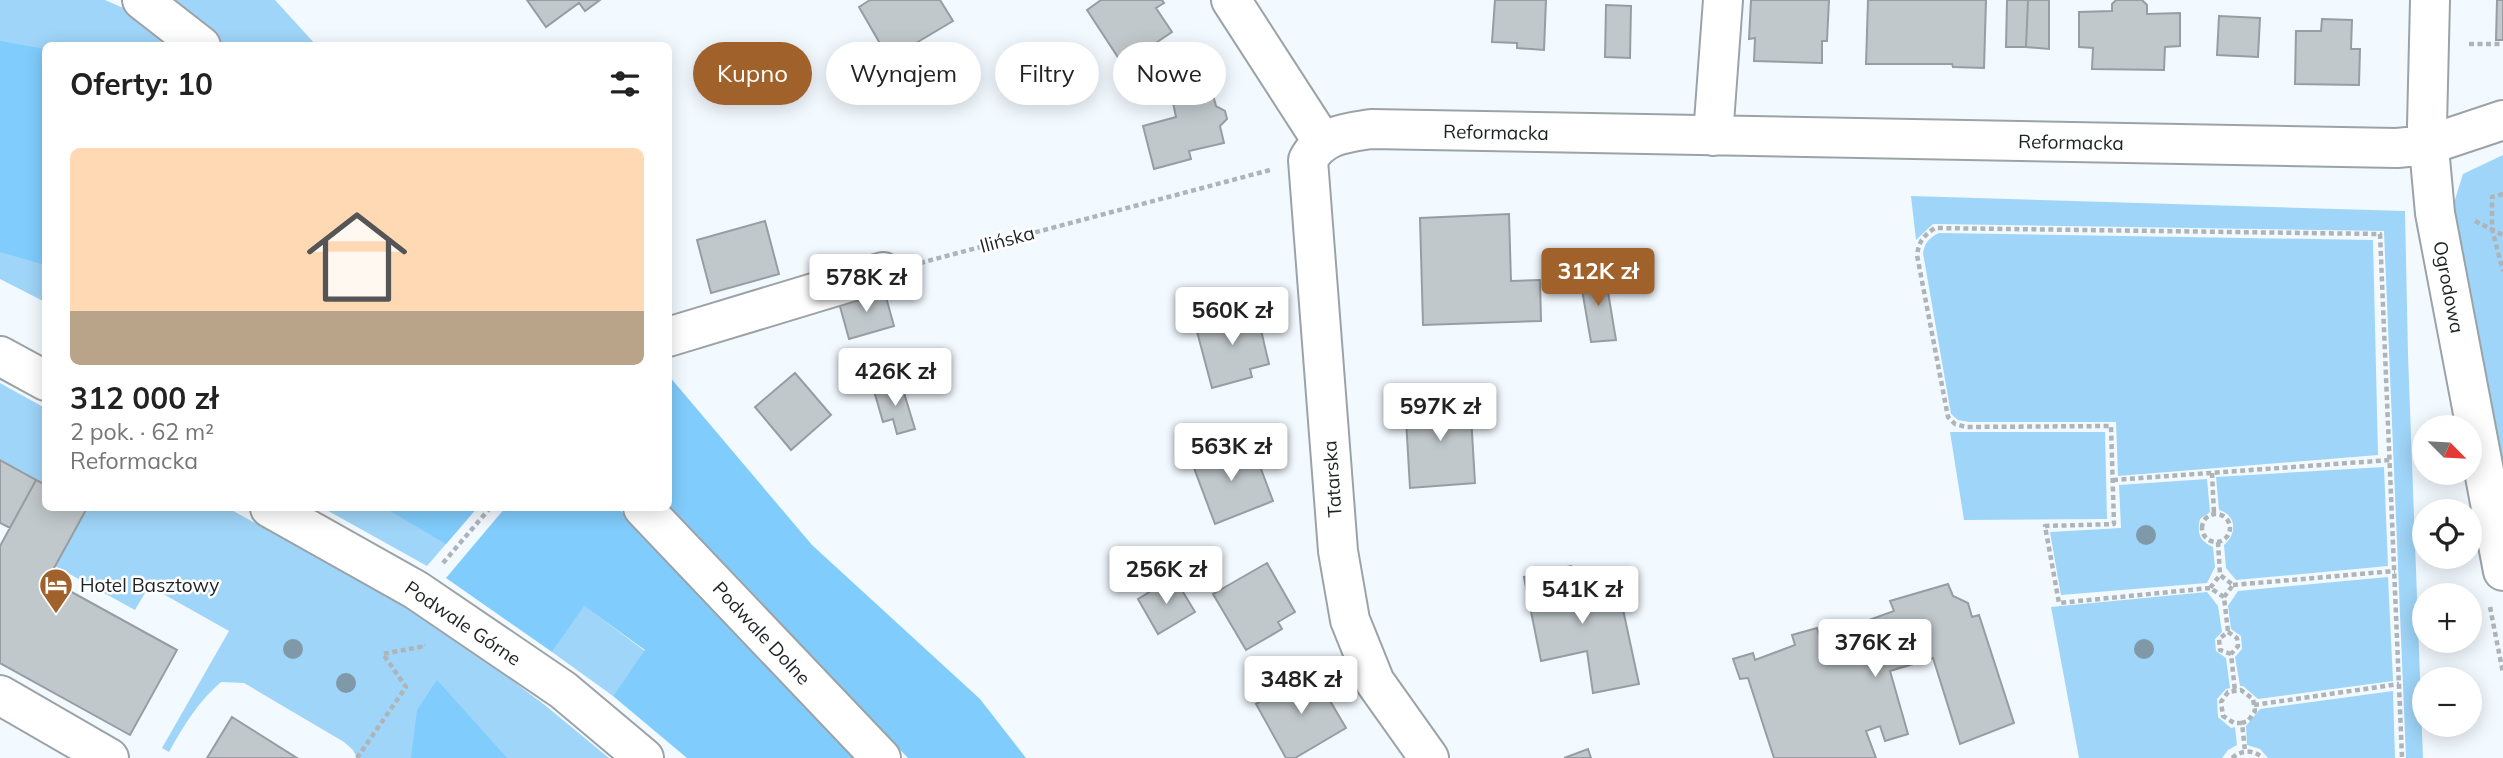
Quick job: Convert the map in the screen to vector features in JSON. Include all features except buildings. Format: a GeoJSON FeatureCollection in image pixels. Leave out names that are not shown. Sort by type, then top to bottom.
{"type":"FeatureCollection","features":[{"type":"Feature","properties":{"kind":"street"},"geometry":{"type":"LineString","coordinates":[[142,0],[196,42]]}},
{"type":"Feature","properties":{"kind":"street","name":"Tatarska"},"geometry":{"type":"LineString","coordinates":[[1231,0],[1315,150],[1338,551],[1350,620],[1375,682],[1429,758]]}},
{"type":"Feature","properties":{"kind":"street"},"geometry":{"type":"LineString","coordinates":[[1713,136],[1723,0]]}},
{"type":"Feature","properties":{"kind":"street","name":"Ogrodowa"},"geometry":{"type":"LineString","coordinates":[[2430,0],[2428,145],[2435,213],[2503,571]]}},
{"type":"Feature","properties":{"kind":"street","name":"Reformacka"},"geometry":{"type":"LineString","coordinates":[[1315,150],[1343,133],[1371,129],[2397,148],[2428,145],[2503,120]]}},
{"type":"Feature","properties":{"kind":"street"},"geometry":{"type":"LineString","coordinates":[[672,336],[883,272]]}},
{"type":"Feature","properties":{"kind":"street"},"geometry":{"type":"LineString","coordinates":[[0,356],[42,379]]}},
{"type":"Feature","properties":{"kind":"street","name":"Podwale Górne"},"geometry":{"type":"LineString","coordinates":[[275,511],[416,590],[563,690],[644,758]]}},
{"type":"Feature","properties":{"kind":"street","name":"Podwale Dolne"},"geometry":{"type":"LineString","coordinates":[[646,511],[881,758]]}},
{"type":"Feature","properties":{"kind":"street"},"geometry":{"type":"LineString","coordinates":[[0,695],[110,758]]}},
{"type":"Feature","properties":{"kind":"path"},"geometry":{"type":"LineString","coordinates":[[2466,44],[2503,44]]}},
{"type":"Feature","properties":{"kind":"path","name":"Ilińska"},"geometry":{"type":"LineString","coordinates":[[883,272],[1315,150]]}},
{"type":"Feature","properties":{"kind":"path"},"geometry":{"type":"LineString","coordinates":[[2503,194],[2492,197],[2492,229],[2503,271]]}},
{"type":"Feature","properties":{"kind":"path"},"geometry":{"type":"LineString","coordinates":[[2224,597],[2210,588],[2059,603],[2045,526],[2114,524],[2111,426],[1966,427],[1955,424],[1948,418],[1917,255],[1919,242],[1925,235],[1935,228],[2380,234],[2402,758]]}},
{"type":"Feature","properties":{"kind":"path"},"geometry":{"type":"LineString","coordinates":[[2113,480],[2389,460]]}},
{"type":"Feature","properties":{"kind":"path"},"geometry":{"type":"LineString","coordinates":[[2212,473],[2214,514]]}},
{"type":"Feature","properties":{"kind":"path"},"geometry":{"type":"LineString","coordinates":[[441,565],[486,511]]}},
{"type":"Feature","properties":{"kind":"path"},"geometry":{"type":"LineString","coordinates":[[2214,514],[2224,517],[2230,527],[2227,536],[2218,542],[2208,540],[2202,530],[2205,520],[2214,514]]}},
{"type":"Feature","properties":{"kind":"path"},"geometry":{"type":"LineString","coordinates":[[2210,588],[2220,575],[2218,542]]}},
{"type":"Feature","properties":{"kind":"path"},"geometry":{"type":"LineString","coordinates":[[2220,575],[2233,585],[2395,571]]}},
{"type":"Feature","properties":{"kind":"path"},"geometry":{"type":"LineString","coordinates":[[2233,585],[2224,597],[2228,632],[2237,638],[2238,646],[2231,654],[2235,691]]}},
{"type":"Feature","properties":{"kind":"path"},"geometry":{"type":"LineString","coordinates":[[2228,632],[2219,639],[2220,650],[2231,654]]}},
{"type":"Feature","properties":{"kind":"path"},"geometry":{"type":"LineString","coordinates":[[358,758],[406,687],[383,654],[425,646],[416,638]]}},
{"type":"Feature","properties":{"kind":"path"},"geometry":{"type":"LineString","coordinates":[[2254,705],[2399,684]]}},
{"type":"Feature","properties":{"kind":"path"},"geometry":{"type":"LineString","coordinates":[[2241,690],[2253,699],[2254,705],[2255,711],[2248,721],[2234,723],[2223,716],[2221,702],[2228,692],[2241,690]]}},
{"type":"Feature","properties":{"kind":"path"},"geometry":{"type":"LineString","coordinates":[[2242,723],[2245,751]]}},
{"type":"Feature","properties":{"kind":"path"},"geometry":{"type":"LineString","coordinates":[[2232,758],[2245,751],[2263,758]]}},
{"type":"Feature","properties":{"kind":"shaded area"},"geometry":{"type":"Polygon","coordinates":[[[0,0],[105,0],[146,18],[174,42],[42,42],[42,300],[0,279],[0,0]]]}},
{"type":"Feature","properties":{"kind":"shaded area"},"geometry":{"type":"Polygon","coordinates":[[[169,0],[275,0],[313,42],[219,42],[169,0]]]}},
{"type":"Feature","properties":{"kind":"shaded area"},"geometry":{"type":"Polygon","coordinates":[[[0,41],[42,48],[42,264],[0,252],[0,41]]]}},
{"type":"Feature","properties":{"kind":"shaded area"},"geometry":{"type":"Polygon","coordinates":[[[2503,155],[2503,479],[2452,209],[2463,174],[2503,155]]]}},
{"type":"Feature","properties":{"kind":"shaded area"},"geometry":{"type":"Polygon","coordinates":[[[1911,196],[2405,211],[2413,499],[2412,569],[2416,569],[2416,583],[2412,583],[2412,653],[2419,653],[2420,667],[2412,667],[2412,737],[2422,737],[2423,758],[2406,758],[2384,231],[1933,224],[1916,240],[1911,196]]]}},
{"type":"Feature","properties":{"kind":"shaded area"},"geometry":{"type":"Polygon","coordinates":[[[1939,233],[2373,240],[2378,455],[2118,476],[2116,422],[1958,420],[1951,414],[1923,253],[1928,241],[1939,233]]]}},
{"type":"Feature","properties":{"kind":"shaded area"},"geometry":{"type":"Polygon","coordinates":[[[672,380],[812,545],[980,699],[1026,758],[908,758],[669,511],[672,511],[672,380]]]}},
{"type":"Feature","properties":{"kind":"shaded area"},"geometry":{"type":"Polygon","coordinates":[[[0,383],[42,406],[42,483],[0,460],[0,383]]]}},
{"type":"Feature","properties":{"kind":"shaded area"},"geometry":{"type":"Polygon","coordinates":[[[1950,432],[2105,432],[2107,519],[1964,520],[1950,432]]]}},
{"type":"Feature","properties":{"kind":"shaded area"},"geometry":{"type":"Polygon","coordinates":[[[2384,467],[2388,566],[2236,580],[2226,568],[2224,545],[2231,536],[2233,525],[2229,516],[2219,510],[2216,477],[2384,467]]]}},
{"type":"Feature","properties":{"kind":"shaded area"},"geometry":{"type":"Polygon","coordinates":[[[2207,479],[2210,512],[2200,519],[2199,528],[2202,539],[2213,547],[2215,567],[2207,583],[2061,595],[2050,532],[2121,528],[2119,485],[2207,479]]]}},
{"type":"Feature","properties":{"kind":"shaded area"},"geometry":{"type":"Polygon","coordinates":[[[85,511],[233,511],[389,597],[457,639],[546,706],[609,758],[357,758],[344,742],[244,683],[221,682],[192,714],[169,752],[162,748],[229,631],[149,586],[135,610],[55,566],[85,511]]]}},
{"type":"Feature","properties":{"kind":"shaded area"},"geometry":{"type":"Polygon","coordinates":[[[328,511],[474,511],[427,566],[328,511]]]}},
{"type":"Feature","properties":{"kind":"shaded area"},"geometry":{"type":"Polygon","coordinates":[[[390,511],[474,511],[446,544],[390,511]]]}},
{"type":"Feature","properties":{"kind":"shaded area"},"geometry":{"type":"Polygon","coordinates":[[[502,511],[621,511],[858,758],[687,758],[613,696],[645,650],[584,606],[552,652],[446,578],[502,511]]]}},
{"type":"Feature","properties":{"kind":"shaded area"},"geometry":{"type":"Polygon","coordinates":[[[2388,577],[2393,681],[2258,699],[2240,686],[2235,657],[2242,649],[2241,636],[2231,629],[2228,606],[2238,591],[2388,577]]]}},
{"type":"Feature","properties":{"kind":"shaded area"},"geometry":{"type":"Polygon","coordinates":[[[2207,592],[2218,606],[2222,632],[2215,639],[2216,651],[2226,658],[2230,688],[2217,699],[2218,717],[2231,728],[2235,727],[2237,745],[2228,750],[2222,758],[2079,758],[2051,607],[2207,592]]]}},
{"type":"Feature","properties":{"kind":"shaded area"},"geometry":{"type":"Polygon","coordinates":[[[583,605],[645,651],[613,696],[552,652],[583,605]]]}},
{"type":"Feature","properties":{"kind":"shaded area"},"geometry":{"type":"Polygon","coordinates":[[[437,680],[507,758],[411,758],[417,710],[437,680]]]}},
{"type":"Feature","properties":{"kind":"shaded area"},"geometry":{"type":"Polygon","coordinates":[[[2393,691],[2395,758],[2268,758],[2260,749],[2247,745],[2246,726],[2260,709],[2393,691]]]}},
{"type":"Feature","properties":{"kind":"place","name":"Hotel Basztowy"},"geometry":{"type":"Point","coordinates":[56,615]}}]}
